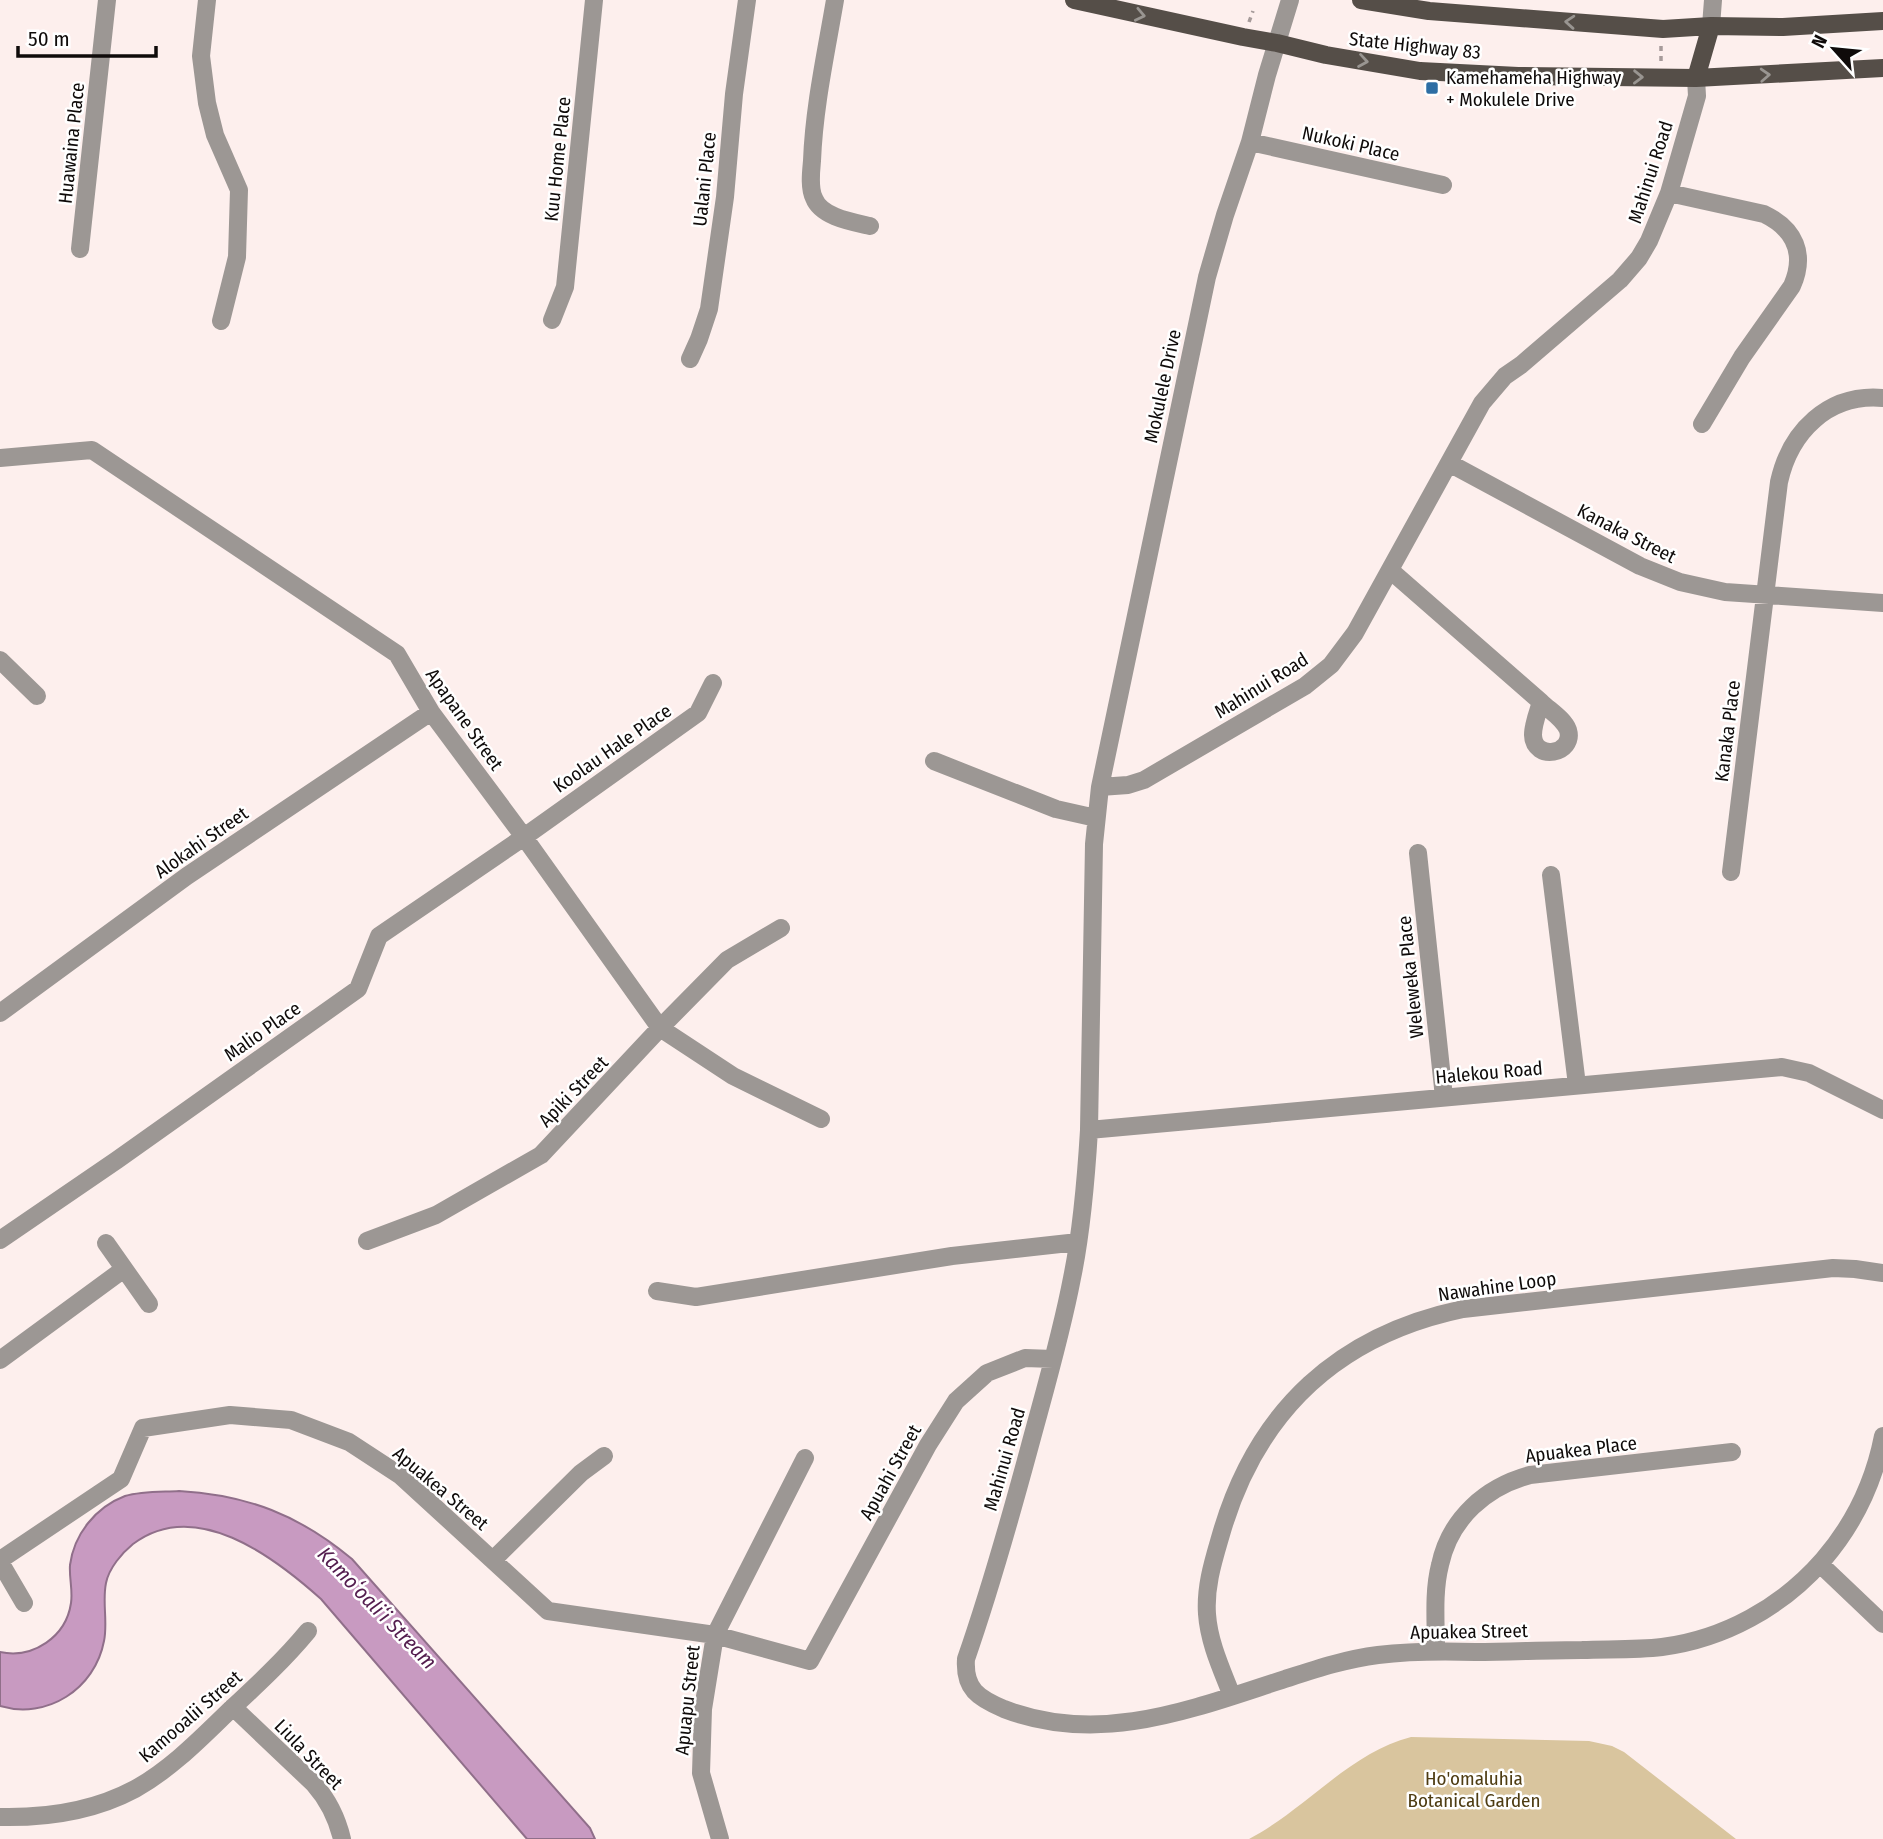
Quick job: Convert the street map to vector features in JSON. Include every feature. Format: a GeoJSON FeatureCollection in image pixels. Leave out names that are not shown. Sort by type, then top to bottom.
{"type":"FeatureCollection","features":[{"type":"Feature","properties":{"kind":"main road","name":"State Highway 83"},"geometry":{"type":"LineString","coordinates":[[1074,0],[1326,55],[1420,71],[1518,76],[1696,78],[1883,68]]}},
{"type":"Feature","properties":{"kind":"main road"},"geometry":{"type":"LineString","coordinates":[[1361,0],[1429,11],[1663,29],[1711,26],[1783,27],[1883,21]]}},
{"type":"Feature","properties":{"kind":"main road"},"geometry":{"type":"LineString","coordinates":[[1696,78],[1711,26]]}},
{"type":"Feature","properties":{"kind":"street","name":"Huawaina Place"},"geometry":{"type":"LineString","coordinates":[[80,249],[107,0]]}},
{"type":"Feature","properties":{"kind":"street"},"geometry":{"type":"LineString","coordinates":[[207,0],[201,56],[207,103],[215,135],[239,190],[237,257],[221,321]]}},
{"type":"Feature","properties":{"kind":"street","name":"Kuu Home Place"},"geometry":{"type":"LineString","coordinates":[[552,320],[565,287],[594,0]]}},
{"type":"Feature","properties":{"kind":"street","name":"Ualani Place"},"geometry":{"type":"LineString","coordinates":[[690,359],[709,309],[747,0]]}},
{"type":"Feature","properties":{"kind":"street"},"geometry":{"type":"LineString","coordinates":[[835,0],[813,132],[811,177],[814,200],[827,214],[870,226]]}},
{"type":"Feature","properties":{"kind":"street","name":"Mokulele Drive"},"geometry":{"type":"LineString","coordinates":[[1100,787],[1200,303],[1290,0]]}},
{"type":"Feature","properties":{"kind":"street"},"geometry":{"type":"LineString","coordinates":[[1711,26],[1713,0]]}},
{"type":"Feature","properties":{"kind":"street","name":"Mahinui Road"},"geometry":{"type":"LineString","coordinates":[[970,1685],[967,1658],[1014,1504],[1053,1359],[1078,1242],[1085,1193],[1089,1130],[1093,885],[1100,787],[1128,785],[1144,780],[1305,686],[1344,649],[1482,403],[1505,376],[1620,280],[1649,241],[1669,193],[1697,96],[1696,78]]}},
{"type":"Feature","properties":{"kind":"street","name":"Nukoki Place"},"geometry":{"type":"LineString","coordinates":[[1250,142],[1443,186]]}},
{"type":"Feature","properties":{"kind":"street"},"geometry":{"type":"LineString","coordinates":[[1669,193],[1764,214],[1784,226],[1791,235],[1798,256],[1792,286],[1742,357],[1702,424]]}},
{"type":"Feature","properties":{"kind":"street","name":"Kanaka Place"},"geometry":{"type":"LineString","coordinates":[[1731,872],[1782,467],[1792,446],[1806,427],[1829,409],[1857,399],[1883,398]]}},
{"type":"Feature","properties":{"kind":"street","name":"Apapane Street"},"geometry":{"type":"LineString","coordinates":[[0,458],[92,450],[397,654],[431,712],[660,1028],[733,1076],[821,1119]]}},
{"type":"Feature","properties":{"kind":"street","name":"Kanaka Street"},"geometry":{"type":"LineString","coordinates":[[1450,463],[1660,575],[1701,588],[1725,592],[1883,603]]}},
{"type":"Feature","properties":{"kind":"street"},"geometry":{"type":"LineString","coordinates":[[1390,570],[1541,702]]}},
{"type":"Feature","properties":{"kind":"street"},"geometry":{"type":"LineString","coordinates":[[0,660],[37,696]]}},
{"type":"Feature","properties":{"kind":"street","name":"Koolau Hale Place"},"geometry":{"type":"LineString","coordinates":[[524,837],[698,713],[713,683]]}},
{"type":"Feature","properties":{"kind":"street","name":"Alokahi Street"},"geometry":{"type":"LineString","coordinates":[[0,1013],[187,876],[431,712]]}},
{"type":"Feature","properties":{"kind":"street"},"geometry":{"type":"LineString","coordinates":[[934,761],[1056,809],[1096,818]]}},
{"type":"Feature","properties":{"kind":"street","name":"Malio Place"},"geometry":{"type":"LineString","coordinates":[[0,1240],[358,989],[379,936],[524,837]]}},
{"type":"Feature","properties":{"kind":"street","name":"Weleweka Place"},"geometry":{"type":"LineString","coordinates":[[1418,853],[1444,1097]]}},
{"type":"Feature","properties":{"kind":"street"},"geometry":{"type":"LineString","coordinates":[[1551,875],[1577,1085]]}},
{"type":"Feature","properties":{"kind":"street","name":"Apiki Street"},"geometry":{"type":"LineString","coordinates":[[367,1241],[436,1215],[541,1155],[727,960],[781,928]]}},
{"type":"Feature","properties":{"kind":"street","name":"Halekou Road"},"geometry":{"type":"LineString","coordinates":[[1089,1130],[1783,1067],[1809,1073],[1883,1110]]}},
{"type":"Feature","properties":{"kind":"street"},"geometry":{"type":"LineString","coordinates":[[657,1291],[696,1297],[952,1256],[1078,1242]]}},
{"type":"Feature","properties":{"kind":"street"},"geometry":{"type":"LineString","coordinates":[[106,1244],[149,1304]]}},
{"type":"Feature","properties":{"kind":"street","name":"Nawahine Loop"},"geometry":{"type":"LineString","coordinates":[[1232,1696],[1212,1639],[1207,1612],[1208,1584],[1228,1510],[1248,1464],[1275,1422],[1308,1385],[1348,1354],[1415,1321],[1463,1309],[1833,1268],[1883,1273]]}},
{"type":"Feature","properties":{"kind":"street"},"geometry":{"type":"LineString","coordinates":[[0,1360],[124,1269]]}},
{"type":"Feature","properties":{"kind":"street","name":"Apuahi Street"},"geometry":{"type":"LineString","coordinates":[[810,1661],[928,1445],[956,1401],[987,1373],[1025,1358],[1053,1359]]}},
{"type":"Feature","properties":{"kind":"street","name":"Apuakea Street"},"geometry":{"type":"LineString","coordinates":[[0,1561],[121,1479],[143,1428],[230,1415],[291,1420],[349,1442],[401,1476],[548,1611],[715,1635],[810,1661]]}},
{"type":"Feature","properties":{"kind":"street","name":"Apuakea Street"},"geometry":{"type":"LineString","coordinates":[[970,1685],[986,1702],[1019,1714],[1068,1723],[1093,1724],[1170,1715],[1318,1668],[1408,1652],[1638,1649],[1710,1636],[1755,1616],[1795,1588],[1820,1564],[1848,1527],[1861,1503],[1872,1478],[1883,1436]]}},
{"type":"Feature","properties":{"kind":"street","name":"Apuakea Place"},"geometry":{"type":"LineString","coordinates":[[1436,1651],[1439,1566],[1452,1533],[1462,1518],[1485,1495],[1514,1479],[1531,1475],[1732,1452]]}},
{"type":"Feature","properties":{"kind":"street"},"geometry":{"type":"LineString","coordinates":[[493,1560],[581,1473],[604,1456]]}},
{"type":"Feature","properties":{"kind":"street","name":"Apuapu Street"},"geometry":{"type":"LineString","coordinates":[[720,1839],[701,1773],[703,1709],[715,1635],[805,1458]]}},
{"type":"Feature","properties":{"kind":"street"},"geometry":{"type":"LineString","coordinates":[[0,1561],[24,1603]]}},
{"type":"Feature","properties":{"kind":"street"},"geometry":{"type":"LineString","coordinates":[[1820,1564],[1883,1624]]}},
{"type":"Feature","properties":{"kind":"street","name":"Kamooalii Street"},"geometry":{"type":"LineString","coordinates":[[0,1817],[24,1818],[79,1809],[108,1801],[135,1789],[187,1751],[286,1656],[308,1631]]}},
{"type":"Feature","properties":{"kind":"street","name":"Liula Street"},"geometry":{"type":"LineString","coordinates":[[233,1707],[319,1790],[333,1810],[342,1839]]}},
{"type":"Feature","properties":{"kind":"path"},"geometry":{"type":"LineString","coordinates":[[1248,24],[1253,11]]}},
{"type":"Feature","properties":{"kind":"path"},"geometry":{"type":"LineString","coordinates":[[1660,63],[1661,44]]}},
{"type":"Feature","properties":{"kind":"green space","name":"Ho'omaluhia Botanical Garden"},"geometry":{"type":"Polygon","coordinates":[[[1411,1737],[1589,1741],[1612,1746],[1624,1752],[1736,1839],[1249,1839],[1367,1756],[1411,1737]]]}},
{"type":"Feature","properties":{"kind":"water","name":"Kamoʻoaliʻi Stream"},"geometry":{"type":"Polygon","coordinates":[[[179,1491],[228,1497],[272,1510],[312,1530],[352,1559],[590,1828],[595,1839],[527,1839],[321,1599],[257,1550],[207,1529],[182,1527],[157,1531],[133,1544],[116,1561],[105,1590],[104,1641],[91,1673],[80,1686],[66,1697],[35,1708],[0,1706],[0,1652],[36,1649],[46,1643],[62,1626],[71,1603],[72,1554],[88,1523],[105,1507],[125,1496],[145,1492],[179,1491]]]}},
{"type":"Feature","properties":{"kind":"place","name":"Kamehameha Highway + Mokulele Drive"},"geometry":{"type":"Point","coordinates":[1432,88]}}]}
